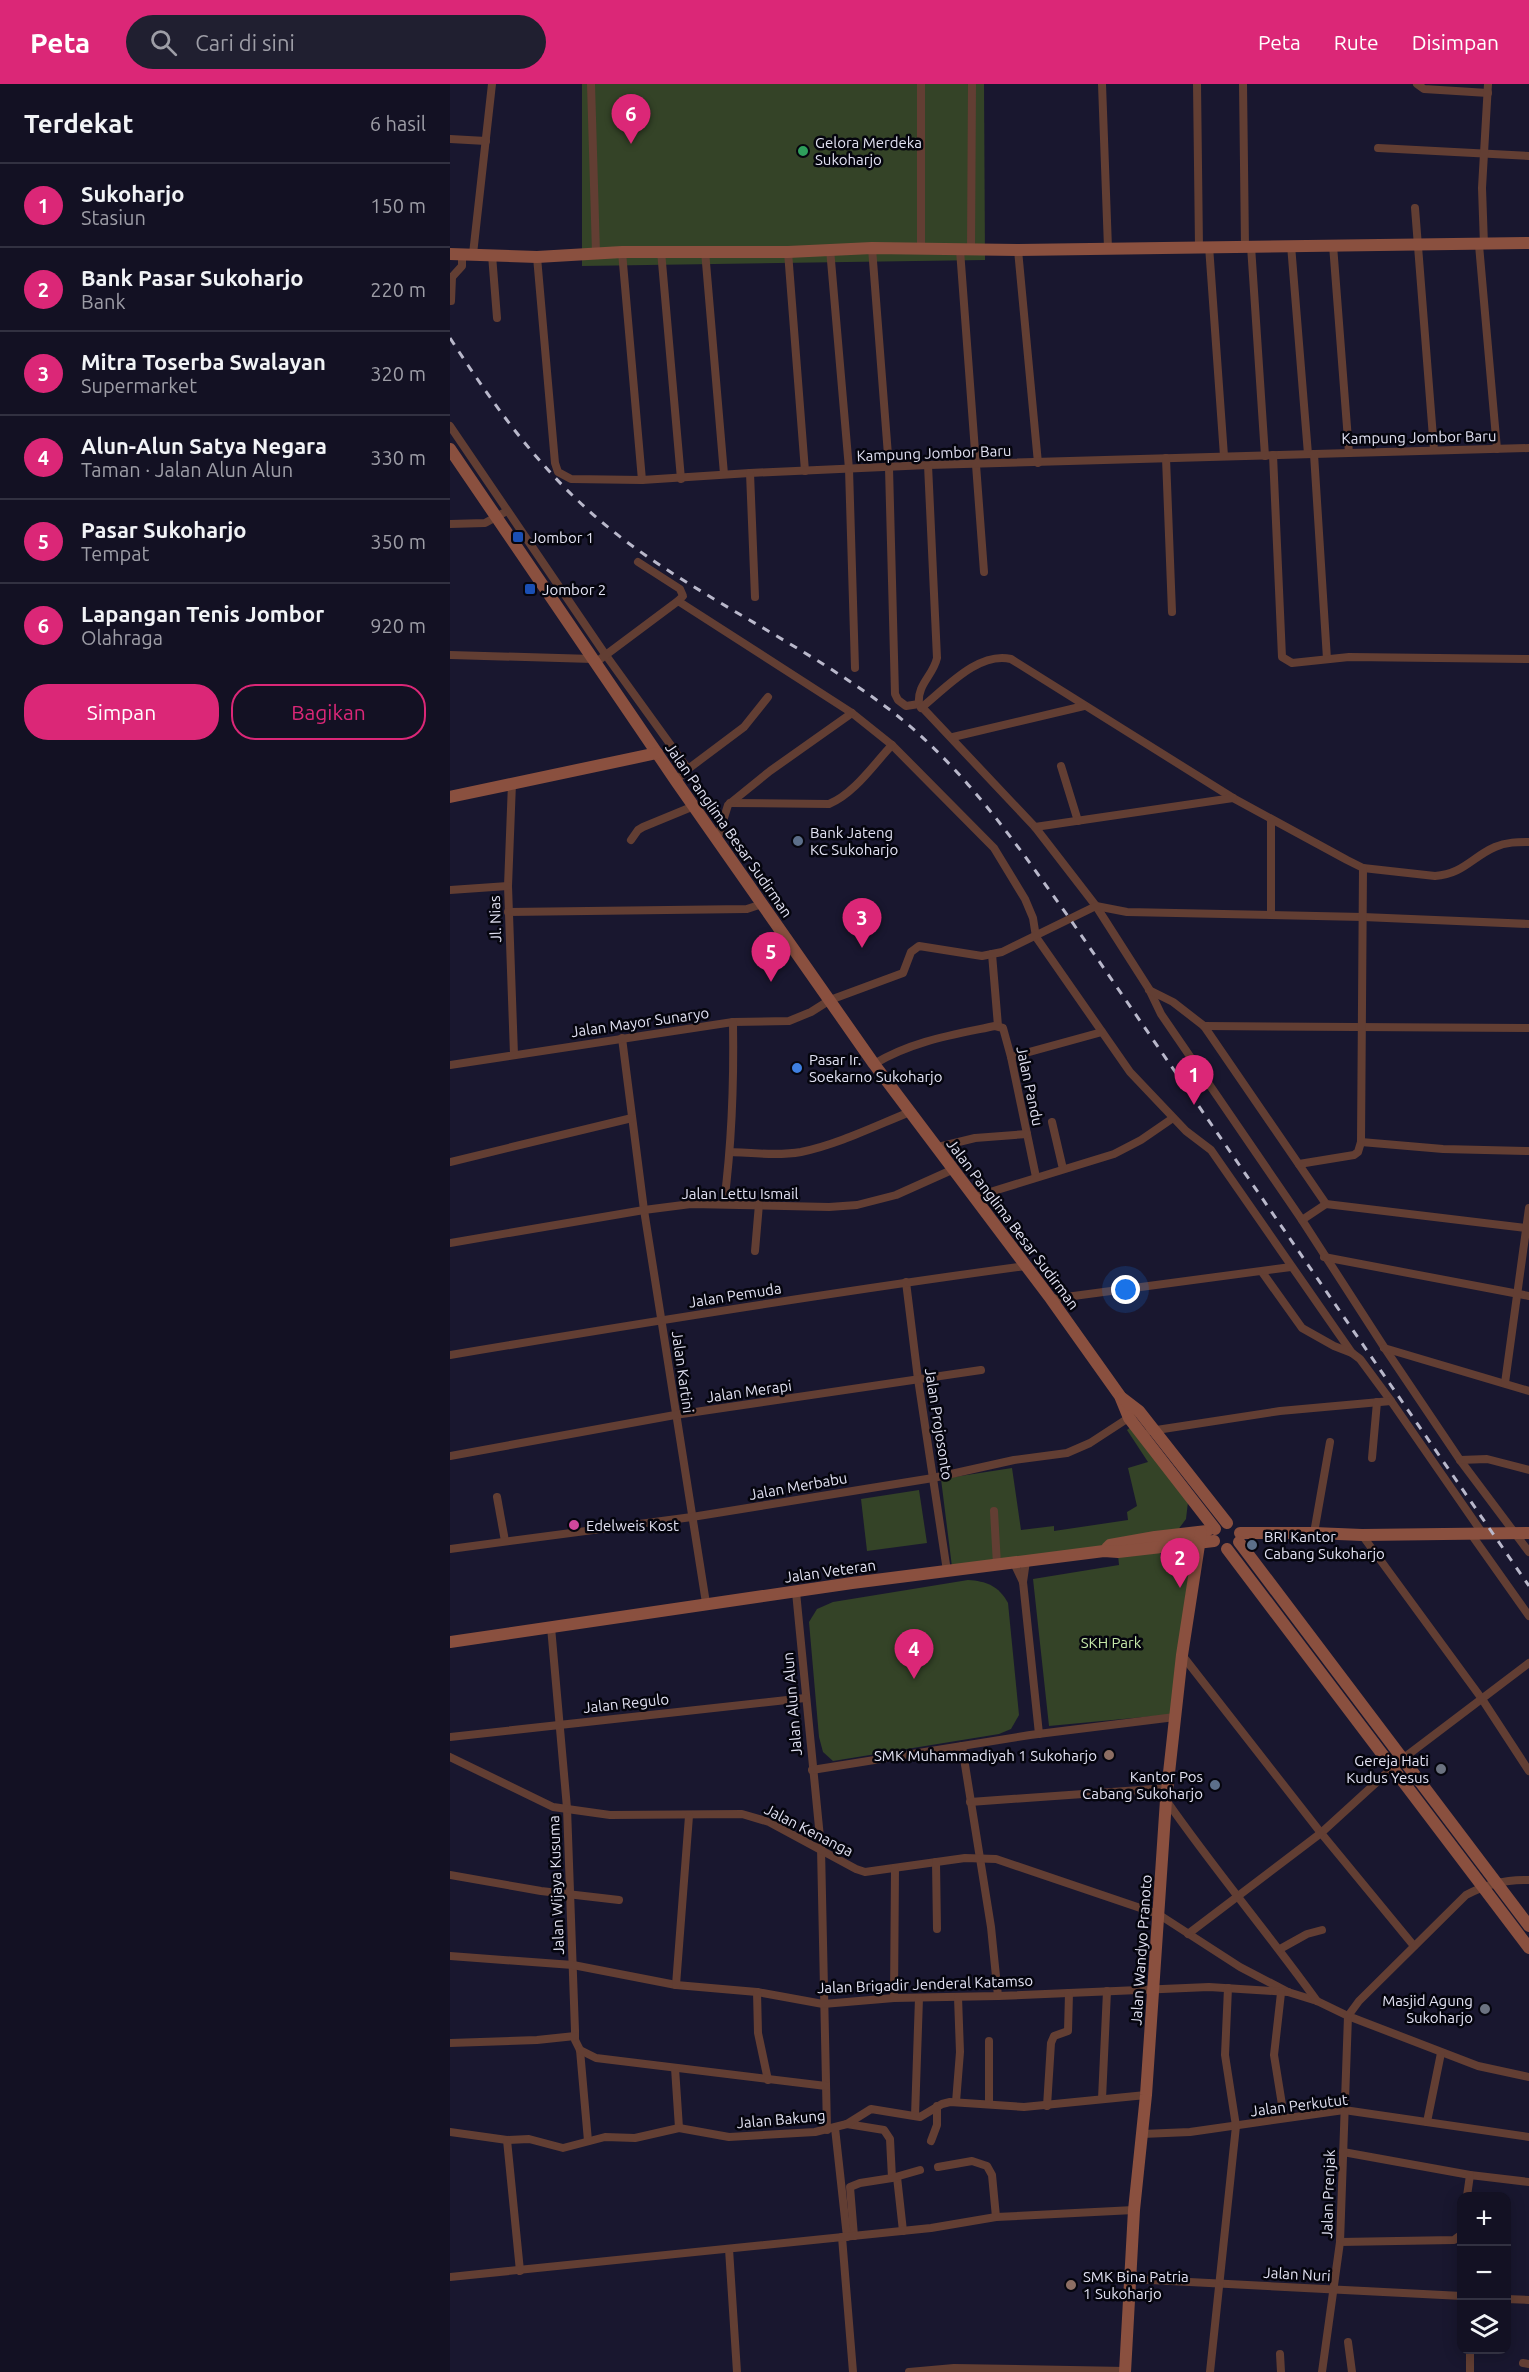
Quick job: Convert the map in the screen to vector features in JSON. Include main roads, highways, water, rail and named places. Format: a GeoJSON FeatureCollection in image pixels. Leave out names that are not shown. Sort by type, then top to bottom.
{"type":"FeatureCollection","features":[{"type":"Feature","properties":{"kind":"main road"},"geometry":{"type":"LineString","coordinates":[[462,254],[537,257],[622,252],[788,252],[872,248],[1018,250],[1529,243]]}},
{"type":"Feature","properties":{"kind":"main road","name":"Jalan Panglima Besar Sudirman"},"geometry":{"type":"LineString","coordinates":[[450,449],[676,781],[874,1064],[1051,1299],[1120,1396],[1134,1414],[1153,1430],[1218,1531]]}},
{"type":"Feature","properties":{"kind":"main road"},"geometry":{"type":"LineString","coordinates":[[450,796],[657,753]]}},
{"type":"Feature","properties":{"kind":"main road","name":"Jalan Panglima Besar Sudirman"},"geometry":{"type":"LineString","coordinates":[[1134,1414],[1140,1432],[1218,1531]]}},
{"type":"Feature","properties":{"kind":"main road"},"geometry":{"type":"LineString","coordinates":[[1239,1538],[1234,1547],[1227,1549],[1219,1547],[1218,1531],[1233,1525],[1239,1538],[1396,1764]]}},
{"type":"Feature","properties":{"kind":"main road","name":"Jalan Veteran"},"geometry":{"type":"LineString","coordinates":[[450,1642],[706,1603],[947,1570],[1104,1551],[1111,1553],[1201,1537],[1218,1531]]}},
{"type":"Feature","properties":{"kind":"main road"},"geometry":{"type":"LineString","coordinates":[[1239,1538],[1314,1533],[1523,1534]]}},
{"type":"Feature","properties":{"kind":"main road","name":"Jalan Wandyo Pranoto"},"geometry":{"type":"LineString","coordinates":[[1126,2372],[1134,2210],[1146,2095],[1167,1794],[1182,1655],[1201,1537]]}},
{"type":"Feature","properties":{"kind":"main road"},"geometry":{"type":"LineString","coordinates":[[1227,1549],[1432,1810],[1529,1926]]}},
{"type":"Feature","properties":{"kind":"main road"},"geometry":{"type":"LineString","coordinates":[[1432,1810],[1482,1887],[1529,1948]]}},
{"type":"Feature","properties":{"kind":"railway"},"geometry":{"type":"LineString","coordinates":[[450,338],[489,396],[531,450],[553,476],[603,523],[663,567],[830,668],[862,690],[920,735],[967,784],[1010,836],[1070,919],[1529,1586]]}},
{"type":"Feature","properties":{"kind":"place","name":"Lapangan Tenis Jombor"},"geometry":{"type":"Point","coordinates":[631,144]}},
{"type":"Feature","properties":{"kind":"place","name":"Gelora Merdeka Sukoharjo"},"geometry":{"type":"Point","coordinates":[803,151]}},
{"type":"Feature","properties":{"kind":"place","name":"Jombor 1"},"geometry":{"type":"Point","coordinates":[518,537]}},
{"type":"Feature","properties":{"kind":"place","name":"Jombor 2"},"geometry":{"type":"Point","coordinates":[530,589]}},
{"type":"Feature","properties":{"kind":"place","name":"Bank Jateng KC Sukoharjo"},"geometry":{"type":"Point","coordinates":[798,841]}},
{"type":"Feature","properties":{"kind":"place","name":"Mitra Toserba Swalayan"},"geometry":{"type":"Point","coordinates":[862,948]}},
{"type":"Feature","properties":{"kind":"place","name":"Pasar Sukoharjo"},"geometry":{"type":"Point","coordinates":[771,982]}},
{"type":"Feature","properties":{"kind":"place","name":"Pasar Ir. Soekarno Sukoharjo"},"geometry":{"type":"Point","coordinates":[797,1068]}},
{"type":"Feature","properties":{"kind":"place","name":"Sukoharjo"},"geometry":{"type":"Point","coordinates":[1194,1105]}},
{"type":"Feature","properties":{"kind":"place","name":"Edelweis Kost"},"geometry":{"type":"Point","coordinates":[574,1525]}},
{"type":"Feature","properties":{"kind":"place","name":"BRI Kantor Cabang Sukoharjo"},"geometry":{"type":"Point","coordinates":[1252,1545]}},
{"type":"Feature","properties":{"kind":"place","name":"Bank Pasar Sukoharjo"},"geometry":{"type":"Point","coordinates":[1180,1588]}},
{"type":"Feature","properties":{"kind":"place","name":"Alun-Alun Satya Negara"},"geometry":{"type":"Point","coordinates":[914,1679]}},
{"type":"Feature","properties":{"kind":"place","name":"SMK Muhammadiyah 1 Sukoharjo"},"geometry":{"type":"Point","coordinates":[1109,1755]}},
{"type":"Feature","properties":{"kind":"place","name":"Gereja Hati Kudus Yesus"},"geometry":{"type":"Point","coordinates":[1441,1769]}},
{"type":"Feature","properties":{"kind":"place","name":"Kantor Pos Cabang Sukoharjo"},"geometry":{"type":"Point","coordinates":[1215,1785]}},
{"type":"Feature","properties":{"kind":"place","name":"Masjid Agung Sukoharjo"},"geometry":{"type":"Point","coordinates":[1485,2009]}},
{"type":"Feature","properties":{"kind":"place","name":"SMK Bina Patria 1 Sukoharjo"},"geometry":{"type":"Point","coordinates":[1071,2285]}},
{"type":"Feature","properties":{"kind":"park label","name":"SKH Park"},"geometry":{"type":"Point","coordinates":[1111,1642]}}]}
